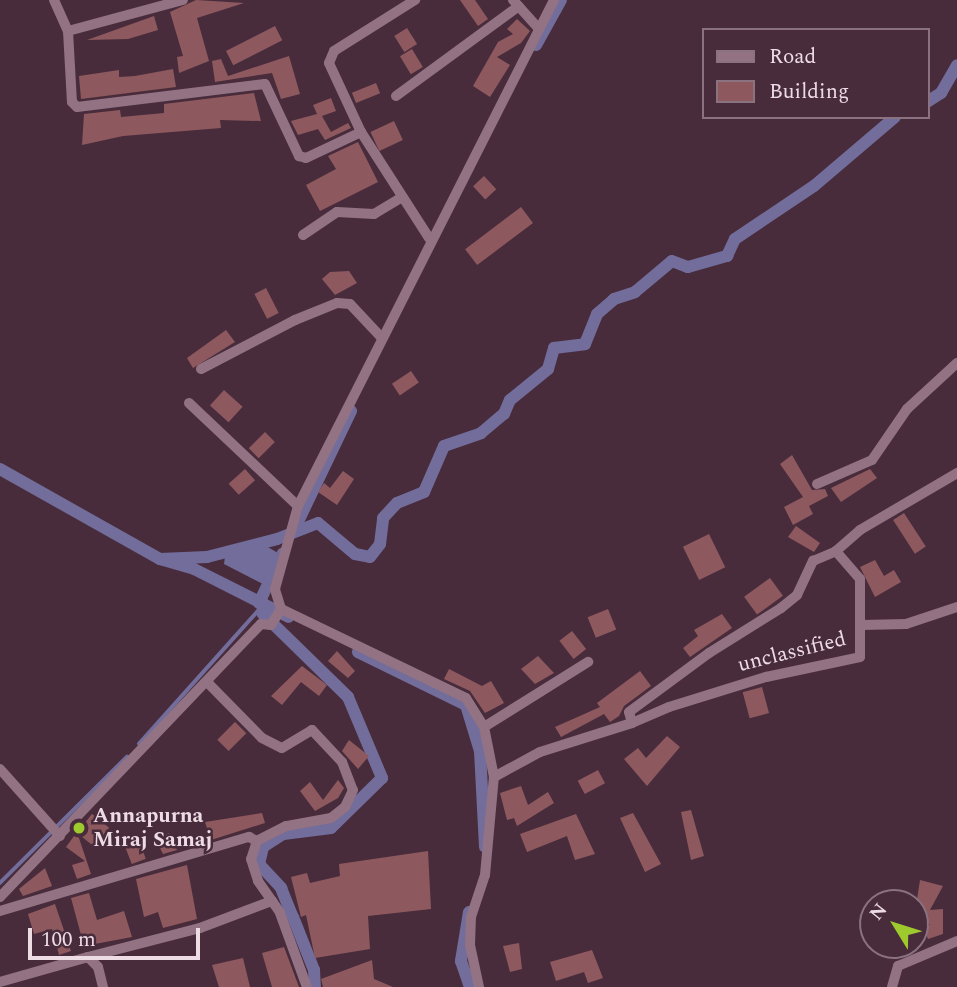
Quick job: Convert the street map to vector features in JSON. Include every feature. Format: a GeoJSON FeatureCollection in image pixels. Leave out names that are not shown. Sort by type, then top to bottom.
{"type":"FeatureCollection","features":[{"type":"Feature","properties":{"kind":"street"},"geometry":{"type":"LineString","coordinates":[[54,0],[68,31],[72,102],[82,109],[265,84],[302,158],[361,132]]}},
{"type":"Feature","properties":{"kind":"street"},"geometry":{"type":"LineString","coordinates":[[68,31],[183,0]]}},
{"type":"Feature","properties":{"kind":"street"},"geometry":{"type":"LineString","coordinates":[[415,0],[330,57],[361,132],[429,238]]}},
{"type":"Feature","properties":{"kind":"street"},"geometry":{"type":"LineString","coordinates":[[480,987],[470,945],[471,917],[485,876],[494,777],[484,727],[467,698],[281,609],[275,589],[298,506],[429,238],[554,0]]}},
{"type":"Feature","properties":{"kind":"street"},"geometry":{"type":"LineString","coordinates":[[396,96],[516,3],[538,27]]}},
{"type":"Feature","properties":{"kind":"street"},"geometry":{"type":"LineString","coordinates":[[303,236],[337,212],[374,214],[402,197]]}},
{"type":"Feature","properties":{"kind":"street"},"geometry":{"type":"LineString","coordinates":[[201,369],[295,320],[337,303],[350,304],[380,336]]}},
{"type":"Feature","properties":{"kind":"street"},"geometry":{"type":"LineString","coordinates":[[817,484],[872,460],[907,409],[957,363]]}},
{"type":"Feature","properties":{"kind":"street"},"geometry":{"type":"LineString","coordinates":[[189,403],[298,506]]}},
{"type":"Feature","properties":{"kind":"street"},"geometry":{"type":"LineString","coordinates":[[632,723],[629,712],[709,653],[797,596],[813,561],[836,551],[868,525],[957,473]]}},
{"type":"Feature","properties":{"kind":"street","name":"unclassified"},"geometry":{"type":"LineString","coordinates":[[494,777],[540,752],[632,723],[669,707],[766,677],[860,657],[860,579],[836,551]]}},
{"type":"Feature","properties":{"kind":"street"},"geometry":{"type":"LineString","coordinates":[[862,625],[906,624],[957,607]]}},
{"type":"Feature","properties":{"kind":"street"},"geometry":{"type":"LineString","coordinates":[[0,897],[261,624],[271,625],[281,609]]}},
{"type":"Feature","properties":{"kind":"street"},"geometry":{"type":"LineString","coordinates":[[484,727],[588,662]]}},
{"type":"Feature","properties":{"kind":"street"},"geometry":{"type":"LineString","coordinates":[[207,682],[262,738],[282,748],[312,730],[342,762],[353,790],[345,807],[331,818],[286,826],[257,841],[251,859],[258,881],[272,901],[297,952],[307,987]]}},
{"type":"Feature","properties":{"kind":"street"},"geometry":{"type":"LineString","coordinates":[[0,769],[60,836]]}},
{"type":"Feature","properties":{"kind":"street"},"geometry":{"type":"LineString","coordinates":[[0,911],[249,837],[257,841]]}},
{"type":"Feature","properties":{"kind":"street"},"geometry":{"type":"LineString","coordinates":[[0,982],[200,928],[272,901]]}},
{"type":"Feature","properties":{"kind":"street"},"geometry":{"type":"LineString","coordinates":[[894,986],[898,966],[957,942]]}},
{"type":"Feature","properties":{"kind":"street"},"geometry":{"type":"LineString","coordinates":[[89,957],[98,967],[103,987]]}},
{"type":"Feature","properties":{"kind":"shaded area"},"geometry":{"type":"Polygon","coordinates":[[[266,546],[278,553],[263,584],[224,564],[225,557],[266,546]]]}},
{"type":"Feature","properties":{"kind":"building"},"geometry":{"type":"Polygon","coordinates":[[[196,0],[244,3],[197,18],[209,61],[179,73],[177,57],[183,56],[170,12],[196,0]]]}},
{"type":"Feature","properties":{"kind":"building"},"geometry":{"type":"Polygon","coordinates":[[[460,0],[475,0],[488,19],[478,26],[460,0]]]}},
{"type":"Feature","properties":{"kind":"building"},"geometry":{"type":"Polygon","coordinates":[[[154,16],[158,30],[128,39],[87,40],[154,16]]]}},
{"type":"Feature","properties":{"kind":"building"},"geometry":{"type":"Polygon","coordinates":[[[517,19],[530,31],[521,43],[497,57],[510,65],[490,97],[473,86],[498,42],[513,34],[507,29],[517,19]]]}},
{"type":"Feature","properties":{"kind":"building"},"geometry":{"type":"Polygon","coordinates":[[[275,26],[282,40],[233,65],[226,51],[275,26]]]}},
{"type":"Feature","properties":{"kind":"building"},"geometry":{"type":"Polygon","coordinates":[[[407,28],[417,44],[404,52],[394,36],[407,28]]]}},
{"type":"Feature","properties":{"kind":"building"},"geometry":{"type":"Polygon","coordinates":[[[412,49],[423,67],[411,74],[400,56],[412,49]]]}},
{"type":"Feature","properties":{"kind":"building"},"geometry":{"type":"Polygon","coordinates":[[[289,56],[300,94],[281,99],[272,73],[215,82],[212,61],[221,59],[228,76],[289,56]]]}},
{"type":"Feature","properties":{"kind":"building"},"geometry":{"type":"Polygon","coordinates":[[[173,69],[176,87],[81,99],[79,76],[119,70],[119,77],[135,76],[173,69]]]}},
{"type":"Feature","properties":{"kind":"building"},"geometry":{"type":"Polygon","coordinates":[[[376,83],[380,93],[356,103],[352,93],[376,83]]]}},
{"type":"Feature","properties":{"kind":"building"},"geometry":{"type":"Polygon","coordinates":[[[254,93],[261,121],[220,120],[221,128],[123,136],[82,145],[84,114],[120,110],[121,117],[164,113],[164,104],[254,93]]]}},
{"type":"Feature","properties":{"kind":"building"},"geometry":{"type":"Polygon","coordinates":[[[331,98],[336,111],[322,116],[331,132],[348,123],[351,128],[325,140],[318,129],[298,135],[291,121],[317,114],[313,105],[331,98]]]}},
{"type":"Feature","properties":{"kind":"building"},"geometry":{"type":"Polygon","coordinates":[[[394,121],[403,140],[379,151],[370,132],[394,121]]]}},
{"type":"Feature","properties":{"kind":"building"},"geometry":{"type":"Polygon","coordinates":[[[358,142],[378,182],[320,211],[306,185],[336,169],[328,156],[358,142]]]}},
{"type":"Feature","properties":{"kind":"building"},"geometry":{"type":"Polygon","coordinates":[[[484,176],[496,189],[485,199],[473,186],[484,176]]]}},
{"type":"Feature","properties":{"kind":"building"},"geometry":{"type":"Polygon","coordinates":[[[521,207],[533,223],[477,265],[465,249],[521,207]]]}},
{"type":"Feature","properties":{"kind":"building"},"geometry":{"type":"Polygon","coordinates":[[[349,271],[357,283],[335,295],[322,279],[330,272],[349,271]]]}},
{"type":"Feature","properties":{"kind":"building"},"geometry":{"type":"Polygon","coordinates":[[[266,288],[279,313],[267,319],[254,294],[266,288]]]}},
{"type":"Feature","properties":{"kind":"building"},"geometry":{"type":"Polygon","coordinates":[[[226,330],[235,342],[193,368],[187,358],[226,330]]]}},
{"type":"Feature","properties":{"kind":"building"},"geometry":{"type":"Polygon","coordinates":[[[411,371],[419,383],[400,395],[392,384],[411,371]]]}},
{"type":"Feature","properties":{"kind":"building"},"geometry":{"type":"Polygon","coordinates":[[[224,390],[243,407],[229,422],[210,406],[224,390]]]}},
{"type":"Feature","properties":{"kind":"building"},"geometry":{"type":"Polygon","coordinates":[[[265,432],[275,442],[259,458],[249,448],[265,432]]]}},
{"type":"Feature","properties":{"kind":"building"},"geometry":{"type":"Polygon","coordinates":[[[792,455],[812,490],[825,489],[828,496],[809,506],[813,514],[793,525],[784,507],[803,497],[780,464],[792,455]]]}},
{"type":"Feature","properties":{"kind":"building"},"geometry":{"type":"Polygon","coordinates":[[[245,469],[255,480],[239,495],[229,484],[245,469]]]}},
{"type":"Feature","properties":{"kind":"building"},"geometry":{"type":"Polygon","coordinates":[[[870,469],[877,478],[841,502],[831,488],[870,469]]]}},
{"type":"Feature","properties":{"kind":"building"},"geometry":{"type":"Polygon","coordinates":[[[343,471],[354,479],[337,505],[318,492],[324,483],[330,488],[343,471]]]}},
{"type":"Feature","properties":{"kind":"building"},"geometry":{"type":"Polygon","coordinates":[[[904,513],[926,547],[915,554],[893,520],[904,513]]]}},
{"type":"Feature","properties":{"kind":"building"},"geometry":{"type":"Polygon","coordinates":[[[796,526],[820,543],[814,552],[788,537],[796,526]]]}},
{"type":"Feature","properties":{"kind":"building"},"geometry":{"type":"Polygon","coordinates":[[[709,534],[725,567],[699,580],[683,547],[709,534]]]}},
{"type":"Feature","properties":{"kind":"building"},"geometry":{"type":"Polygon","coordinates":[[[875,560],[884,576],[894,570],[901,582],[875,597],[860,567],[875,560]]]}},
{"type":"Feature","properties":{"kind":"building"},"geometry":{"type":"Polygon","coordinates":[[[770,578],[783,596],[757,615],[744,597],[770,578]]]}},
{"type":"Feature","properties":{"kind":"building"},"geometry":{"type":"Polygon","coordinates":[[[608,609],[616,629],[596,638],[588,617],[608,609]]]}},
{"type":"Feature","properties":{"kind":"building"},"geometry":{"type":"Polygon","coordinates":[[[722,614],[732,628],[690,657],[683,648],[698,636],[694,630],[722,614]]]}},
{"type":"Feature","properties":{"kind":"building"},"geometry":{"type":"Polygon","coordinates":[[[572,631],[586,649],[574,659],[559,641],[572,631]]]}},
{"type":"Feature","properties":{"kind":"building"},"geometry":{"type":"Polygon","coordinates":[[[337,651],[355,671],[348,678],[328,661],[337,651]]]}},
{"type":"Feature","properties":{"kind":"building"},"geometry":{"type":"Polygon","coordinates":[[[538,656],[554,673],[535,684],[521,669],[538,656]]]}},
{"type":"Feature","properties":{"kind":"building"},"geometry":{"type":"Polygon","coordinates":[[[302,666],[327,685],[319,696],[301,682],[282,705],[271,696],[302,666]]]}},
{"type":"Feature","properties":{"kind":"building"},"geometry":{"type":"Polygon","coordinates":[[[449,669],[482,686],[491,681],[504,703],[485,713],[470,691],[444,679],[449,669]]]}},
{"type":"Feature","properties":{"kind":"building"},"geometry":{"type":"Polygon","coordinates":[[[640,671],[651,686],[624,706],[619,716],[610,722],[604,714],[561,737],[555,727],[600,707],[597,703],[640,671]]]}},
{"type":"Feature","properties":{"kind":"building"},"geometry":{"type":"Polygon","coordinates":[[[762,687],[769,713],[750,718],[743,692],[762,687]]]}},
{"type":"Feature","properties":{"kind":"building"},"geometry":{"type":"Polygon","coordinates":[[[235,722],[246,733],[229,751],[217,740],[235,722]]]}},
{"type":"Feature","properties":{"kind":"building"},"geometry":{"type":"Polygon","coordinates":[[[667,736],[680,747],[647,786],[624,759],[638,748],[646,758],[667,736]]]}},
{"type":"Feature","properties":{"kind":"building"},"geometry":{"type":"Polygon","coordinates":[[[349,740],[369,756],[358,769],[342,751],[349,740]]]}},
{"type":"Feature","properties":{"kind":"building"},"geometry":{"type":"Polygon","coordinates":[[[598,770],[605,783],[585,794],[578,781],[598,770]]]}},
{"type":"Feature","properties":{"kind":"building"},"geometry":{"type":"Polygon","coordinates":[[[338,780],[344,788],[338,798],[315,811],[300,791],[310,782],[323,800],[338,780]]]}},
{"type":"Feature","properties":{"kind":"building"},"geometry":{"type":"Polygon","coordinates":[[[521,786],[528,805],[548,792],[554,803],[517,826],[514,818],[507,820],[500,793],[521,786]]]}},
{"type":"Feature","properties":{"kind":"building"},"geometry":{"type":"Polygon","coordinates":[[[691,810],[704,856],[691,860],[681,812],[691,810]]]}},
{"type":"Feature","properties":{"kind":"building"},"geometry":{"type":"Polygon","coordinates":[[[262,813],[265,823],[211,840],[205,822],[262,813]]]}},
{"type":"Feature","properties":{"kind":"building"},"geometry":{"type":"Polygon","coordinates":[[[633,813],[661,864],[645,872],[620,818],[633,813]]]}},
{"type":"Feature","properties":{"kind":"building"},"geometry":{"type":"Polygon","coordinates":[[[92,814],[109,828],[94,846],[77,833],[92,814]]]}},
{"type":"Feature","properties":{"kind":"building"},"geometry":{"type":"Polygon","coordinates":[[[576,814],[595,854],[575,860],[567,836],[527,852],[520,834],[576,814]]]}},
{"type":"Feature","properties":{"kind":"building"},"geometry":{"type":"Polygon","coordinates":[[[77,832],[91,874],[77,879],[72,865],[85,861],[66,847],[77,832]]]}},
{"type":"Feature","properties":{"kind":"building"},"geometry":{"type":"Polygon","coordinates":[[[169,833],[177,850],[163,854],[156,840],[169,833]]]}},
{"type":"Feature","properties":{"kind":"building"},"geometry":{"type":"Polygon","coordinates":[[[139,841],[146,859],[132,864],[125,846],[139,841]]]}},
{"type":"Feature","properties":{"kind":"building"},"geometry":{"type":"Polygon","coordinates":[[[428,851],[431,909],[368,916],[370,949],[315,958],[306,915],[301,917],[291,877],[307,873],[310,883],[340,876],[339,864],[428,851]]]}},
{"type":"Feature","properties":{"kind":"building"},"geometry":{"type":"Polygon","coordinates":[[[187,865],[197,919],[163,928],[158,912],[144,917],[136,879],[187,865]]]}},
{"type":"Feature","properties":{"kind":"building"},"geometry":{"type":"Polygon","coordinates":[[[45,868],[52,886],[23,896],[19,889],[45,868]]]}},
{"type":"Feature","properties":{"kind":"building"},"geometry":{"type":"Polygon","coordinates":[[[920,880],[943,886],[930,910],[943,909],[943,934],[929,939],[929,889],[919,889],[920,880]]]}},
{"type":"Feature","properties":{"kind":"building"},"geometry":{"type":"Polygon","coordinates":[[[89,893],[97,920],[124,911],[132,937],[84,946],[71,898],[89,893]]]}},
{"type":"Feature","properties":{"kind":"building"},"geometry":{"type":"Polygon","coordinates":[[[55,904],[71,951],[59,955],[52,929],[34,934],[28,914],[55,904]]]}},
{"type":"Feature","properties":{"kind":"building"},"geometry":{"type":"Polygon","coordinates":[[[519,943],[522,969],[510,972],[503,946],[519,943]]]}},
{"type":"Feature","properties":{"kind":"building"},"geometry":{"type":"Polygon","coordinates":[[[284,947],[299,987],[272,987],[262,953],[284,947]]]}},
{"type":"Feature","properties":{"kind":"building"},"geometry":{"type":"Polygon","coordinates":[[[592,950],[603,978],[588,983],[584,972],[556,981],[550,962],[592,950]]]}},
{"type":"Feature","properties":{"kind":"building"},"geometry":{"type":"Polygon","coordinates":[[[243,958],[250,987],[219,987],[212,965],[243,958]]]}},
{"type":"Feature","properties":{"kind":"building"},"geometry":{"type":"Polygon","coordinates":[[[372,960],[374,979],[393,987],[323,987],[321,979],[372,960]]]}},
{"type":"Feature","properties":{"kind":"waterway"},"geometry":{"type":"LineString","coordinates":[[536,45],[561,0]]}},
{"type":"Feature","properties":{"kind":"waterway"},"geometry":{"type":"LineString","coordinates":[[929,101],[941,93],[957,65]]}},
{"type":"Feature","properties":{"kind":"waterway"},"geometry":{"type":"LineString","coordinates":[[160,559],[207,557],[277,539],[318,523],[355,554],[370,557],[380,544],[383,518],[397,503],[424,492],[444,446],[481,433],[504,414],[510,400],[548,369],[554,348],[585,344],[597,314],[614,299],[635,292],[672,261],[688,267],[727,256],[735,239],[814,186],[893,119]]}},
{"type":"Feature","properties":{"kind":"waterway"},"geometry":{"type":"LineString","coordinates":[[294,530],[351,411]]}},
{"type":"Feature","properties":{"kind":"waterway"},"geometry":{"type":"LineString","coordinates":[[0,469],[160,559],[194,569],[289,617]]}},
{"type":"Feature","properties":{"kind":"waterway"},"geometry":{"type":"LineString","coordinates":[[259,603],[283,553]]}},
{"type":"Feature","properties":{"kind":"waterway"},"geometry":{"type":"LineString","coordinates":[[139,744],[264,604]]}},
{"type":"Feature","properties":{"kind":"waterway"},"geometry":{"type":"LineString","coordinates":[[264,604],[263,614],[348,697],[382,778],[331,828],[283,834],[263,847],[259,864],[281,888],[314,970],[315,987]]}},
{"type":"Feature","properties":{"kind":"waterway"},"geometry":{"type":"LineString","coordinates":[[358,652],[466,705],[480,751],[485,847]]}},
{"type":"Feature","properties":{"kind":"waterway"},"geometry":{"type":"LineString","coordinates":[[0,883],[127,757]]}},
{"type":"Feature","properties":{"kind":"waterway"},"geometry":{"type":"LineString","coordinates":[[469,912],[461,961],[470,987]]}},
{"type":"Feature","properties":{"kind":"place","name":"Annapurna Miraj Samaj"},"geometry":{"type":"Point","coordinates":[79,828]}}]}
